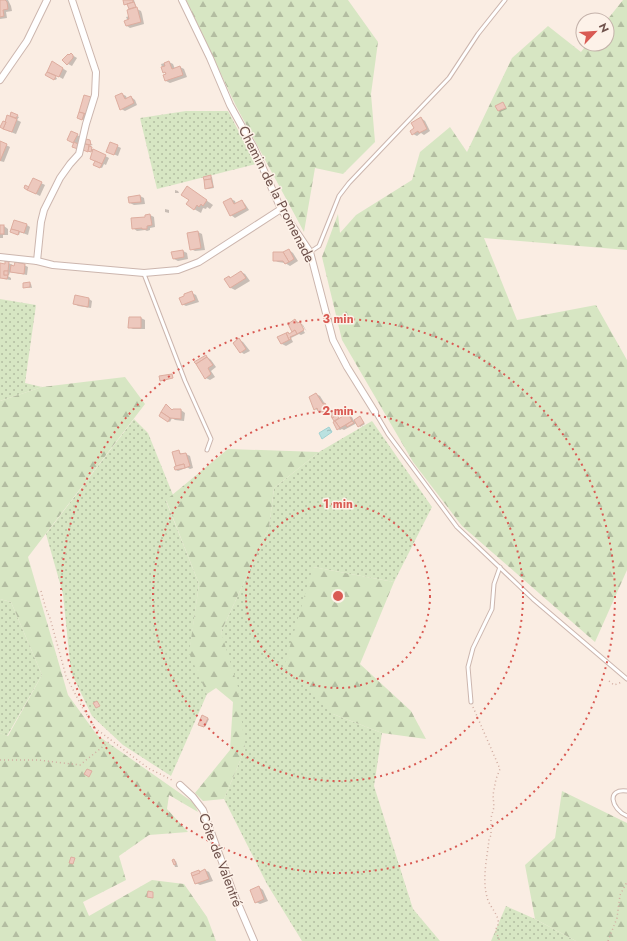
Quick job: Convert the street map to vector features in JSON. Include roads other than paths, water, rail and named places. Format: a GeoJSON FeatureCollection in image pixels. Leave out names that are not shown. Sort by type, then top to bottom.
{"type":"FeatureCollection","features":[{"type":"Feature","properties":{"kind":"street"},"geometry":{"type":"LineString","coordinates":[[0,80],[27,41],[47,0]]}},
{"type":"Feature","properties":{"kind":"street"},"geometry":{"type":"LineString","coordinates":[[37,260],[41,222],[44,210],[60,178],[79,154],[95,95],[96,72],[72,0]]}},
{"type":"Feature","properties":{"kind":"street","name":"Chemin de la Promenade"},"geometry":{"type":"LineString","coordinates":[[182,0],[210,58],[230,105],[254,148],[281,209],[310,252],[333,340],[347,367],[375,412]]}},
{"type":"Feature","properties":{"kind":"street"},"geometry":{"type":"LineString","coordinates":[[0,257],[37,260],[53,265],[144,273],[178,270],[199,262],[281,209]]}},
{"type":"Feature","properties":{"kind":"street","name":"Côte de Valentré"},"geometry":{"type":"LineString","coordinates":[[180,784],[203,810],[233,892],[254,941]]}},
{"type":"Feature","properties":{"kind":"lane"},"geometry":{"type":"LineString","coordinates":[[310,252],[319,246],[339,196],[349,183],[449,78],[478,34],[505,0]]}},
{"type":"Feature","properties":{"kind":"lane"},"geometry":{"type":"LineString","coordinates":[[144,273],[185,381],[211,439],[207,450]]}},
{"type":"Feature","properties":{"kind":"lane"},"geometry":{"type":"LineString","coordinates":[[375,412],[388,434],[457,527],[533,599],[626,678]]}},
{"type":"Feature","properties":{"kind":"lane"},"geometry":{"type":"LineString","coordinates":[[471,702],[468,667],[473,648],[492,609],[494,584],[500,567]]}},
{"type":"Feature","properties":{"kind":"lane"},"geometry":{"type":"LineString","coordinates":[[627,791],[621,790],[615,794],[613,798],[615,807],[620,813],[627,816]]}},
{"type":"Feature","properties":{"kind":"water"},"geometry":{"type":"Polygon","coordinates":[[[329,427],[332,432],[322,439],[319,433],[329,427]]]}}]}
